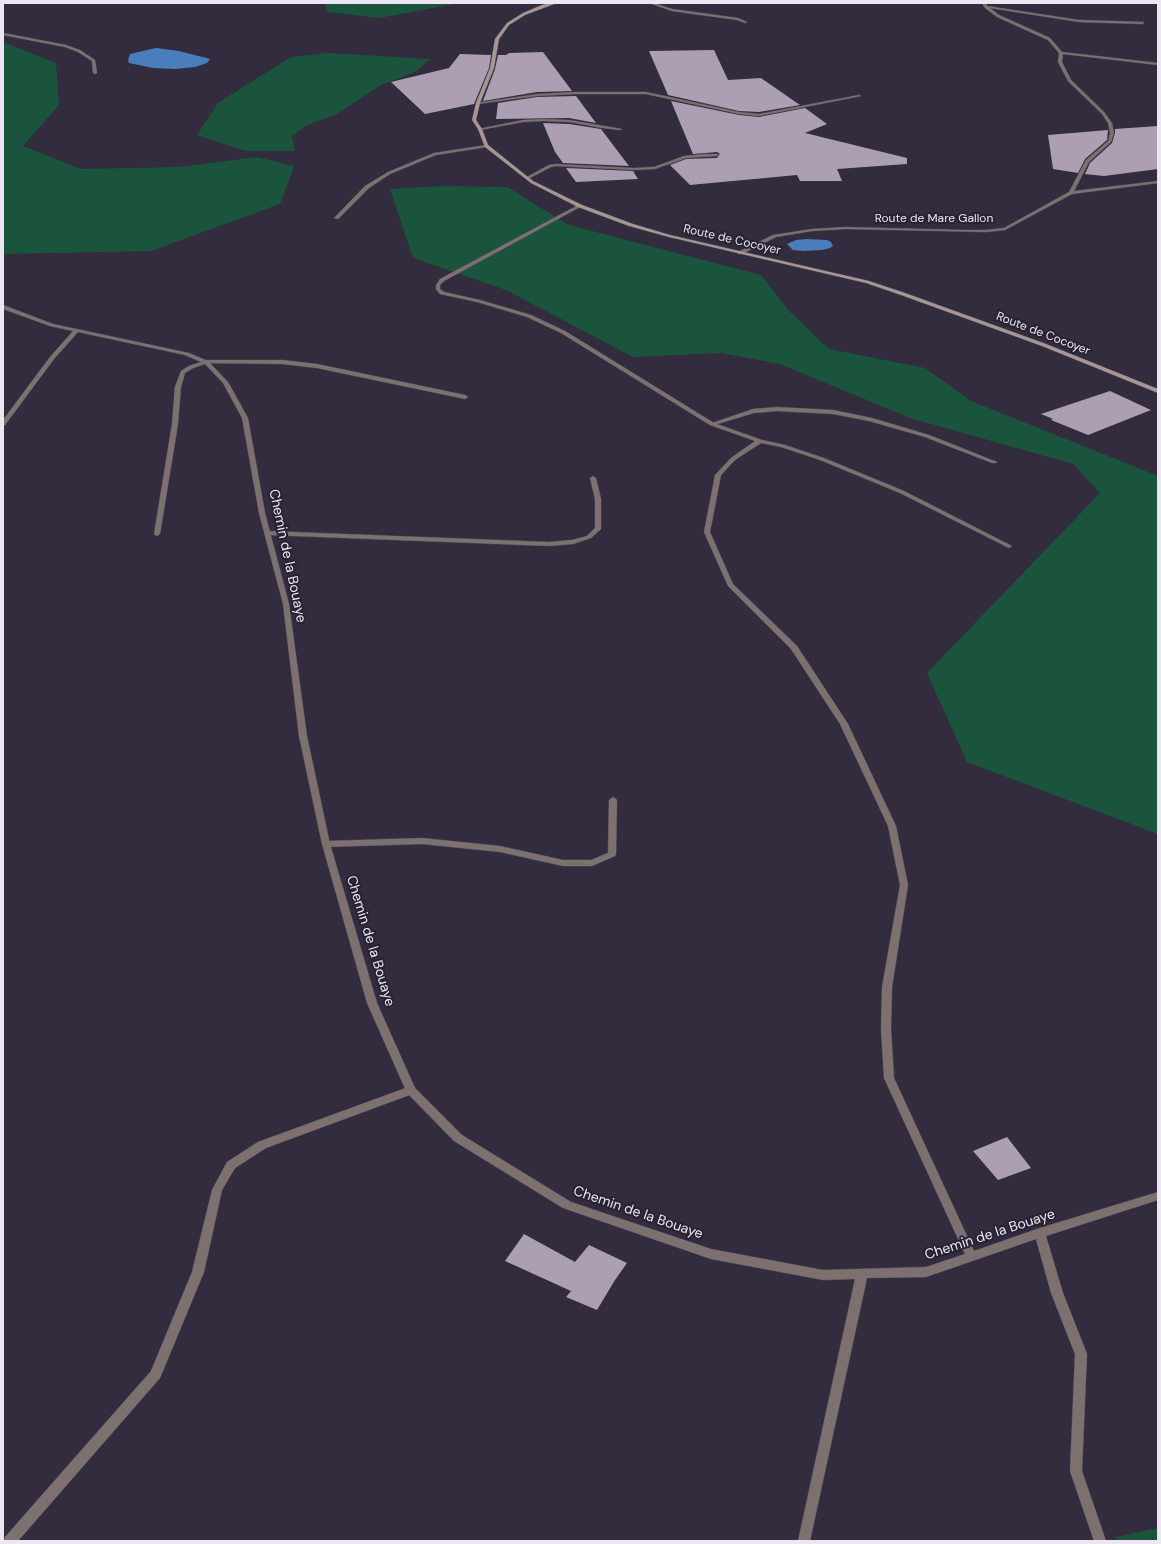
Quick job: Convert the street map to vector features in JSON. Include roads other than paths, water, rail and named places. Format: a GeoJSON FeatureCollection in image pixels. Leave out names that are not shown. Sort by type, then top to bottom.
{"type":"FeatureCollection","features":[{"type":"Feature","properties":{"kind":"main road"},"geometry":{"type":"LineString","coordinates":[[486,146],[480,129],[474,120],[478,103],[492,68],[497,39],[508,24],[524,14],[555,3]]}},
{"type":"Feature","properties":{"kind":"main road","name":"Route de Cocoyer"},"geometry":{"type":"LineString","coordinates":[[486,146],[526,178],[551,193],[580,206],[637,227],[740,253],[866,282],[1044,345],[1158,391]]}},
{"type":"Feature","properties":{"kind":"street"},"geometry":{"type":"LineString","coordinates":[[651,3],[672,10],[738,19],[746,22]]}},
{"type":"Feature","properties":{"kind":"street"},"geometry":{"type":"LineString","coordinates":[[985,5],[1079,20],[1144,23]]}},
{"type":"Feature","properties":{"kind":"street"},"geometry":{"type":"LineString","coordinates":[[985,5],[998,16],[1049,39],[1061,53],[1158,64]]}},
{"type":"Feature","properties":{"kind":"street"},"geometry":{"type":"LineString","coordinates":[[3,34],[66,46],[79,51],[94,61],[95,73]]}},
{"type":"Feature","properties":{"kind":"street"},"geometry":{"type":"LineString","coordinates":[[1061,53],[1060,62],[1069,80],[1103,113],[1110,123],[1112,133],[1110,141],[1087,161],[1071,193]]}},
{"type":"Feature","properties":{"kind":"street"},"geometry":{"type":"LineString","coordinates":[[478,103],[537,95],[575,93],[640,93],[739,113],[759,115],[859,96]]}},
{"type":"Feature","properties":{"kind":"street"},"geometry":{"type":"LineString","coordinates":[[480,129],[523,121],[542,120],[569,121],[620,129]]}},
{"type":"Feature","properties":{"kind":"street"},"geometry":{"type":"LineString","coordinates":[[336,218],[367,187],[402,167],[435,154],[486,146]]}},
{"type":"Feature","properties":{"kind":"street"},"geometry":{"type":"LineString","coordinates":[[526,178],[550,166],[634,169],[655,168],[684,157],[717,155]]}},
{"type":"Feature","properties":{"kind":"street"},"geometry":{"type":"LineString","coordinates":[[1071,193],[1158,182]]}},
{"type":"Feature","properties":{"kind":"street","name":"Route de Mare Gallon"},"geometry":{"type":"LineString","coordinates":[[740,253],[775,236],[812,230],[846,228],[986,231],[1004,229],[1071,193]]}},
{"type":"Feature","properties":{"kind":"street"},"geometry":{"type":"LineString","coordinates":[[580,206],[442,280],[438,285],[438,289],[442,292],[528,316],[563,332],[712,424],[760,441],[783,446],[822,459],[902,492],[1009,546]]}},
{"type":"Feature","properties":{"kind":"street","name":"Chemin de la Bouaye"},"geometry":{"type":"LineString","coordinates":[[3,307],[52,325],[187,354],[206,362],[225,382],[246,418],[262,513],[286,604],[303,736],[326,844],[372,1003],[411,1090],[458,1138],[567,1205],[711,1254],[823,1275],[926,1272],[1040,1233],[1158,1196]]}},
{"type":"Feature","properties":{"kind":"street"},"geometry":{"type":"LineString","coordinates":[[3,424],[52,358],[77,330]]}},
{"type":"Feature","properties":{"kind":"street"},"geometry":{"type":"LineString","coordinates":[[157,534],[175,424],[178,387],[184,372],[191,367],[206,362],[282,362],[317,366],[465,396]]}},
{"type":"Feature","properties":{"kind":"street"},"geometry":{"type":"LineString","coordinates":[[712,424],[753,411],[777,409],[833,412],[870,419],[913,432],[994,462]]}},
{"type":"Feature","properties":{"kind":"street"},"geometry":{"type":"LineString","coordinates":[[760,441],[733,459],[718,475],[707,532],[730,585],[794,648],[844,724],[892,826],[904,885],[887,987],[886,1029],[889,1078],[971,1256]]}},
{"type":"Feature","properties":{"kind":"street"},"geometry":{"type":"LineString","coordinates":[[268,533],[548,544],[573,542],[589,537],[598,529],[598,499],[593,478]]}},
{"type":"Feature","properties":{"kind":"street"},"geometry":{"type":"LineString","coordinates":[[326,844],[422,841],[500,849],[563,863],[592,863],[612,854],[613,800]]}},
{"type":"Feature","properties":{"kind":"street"},"geometry":{"type":"LineString","coordinates":[[10,1541],[156,1374],[198,1272],[217,1190],[231,1165],[262,1145],[411,1090]]}},
{"type":"Feature","properties":{"kind":"street"},"geometry":{"type":"LineString","coordinates":[[1040,1233],[1057,1293],[1081,1354],[1076,1471],[1100,1541]]}},
{"type":"Feature","properties":{"kind":"street"},"geometry":{"type":"LineString","coordinates":[[804,1541],[862,1274]]}},
{"type":"Feature","properties":{"kind":"water"},"geometry":{"type":"Polygon","coordinates":[[[156,48],[179,51],[210,59],[207,63],[195,67],[175,69],[153,68],[129,63],[128,60],[130,54],[156,48]]]}},
{"type":"Feature","properties":{"kind":"water"},"geometry":{"type":"Polygon","coordinates":[[[796,240],[827,240],[831,242],[833,246],[822,250],[803,251],[793,250],[787,244],[796,240]]]}}]}
